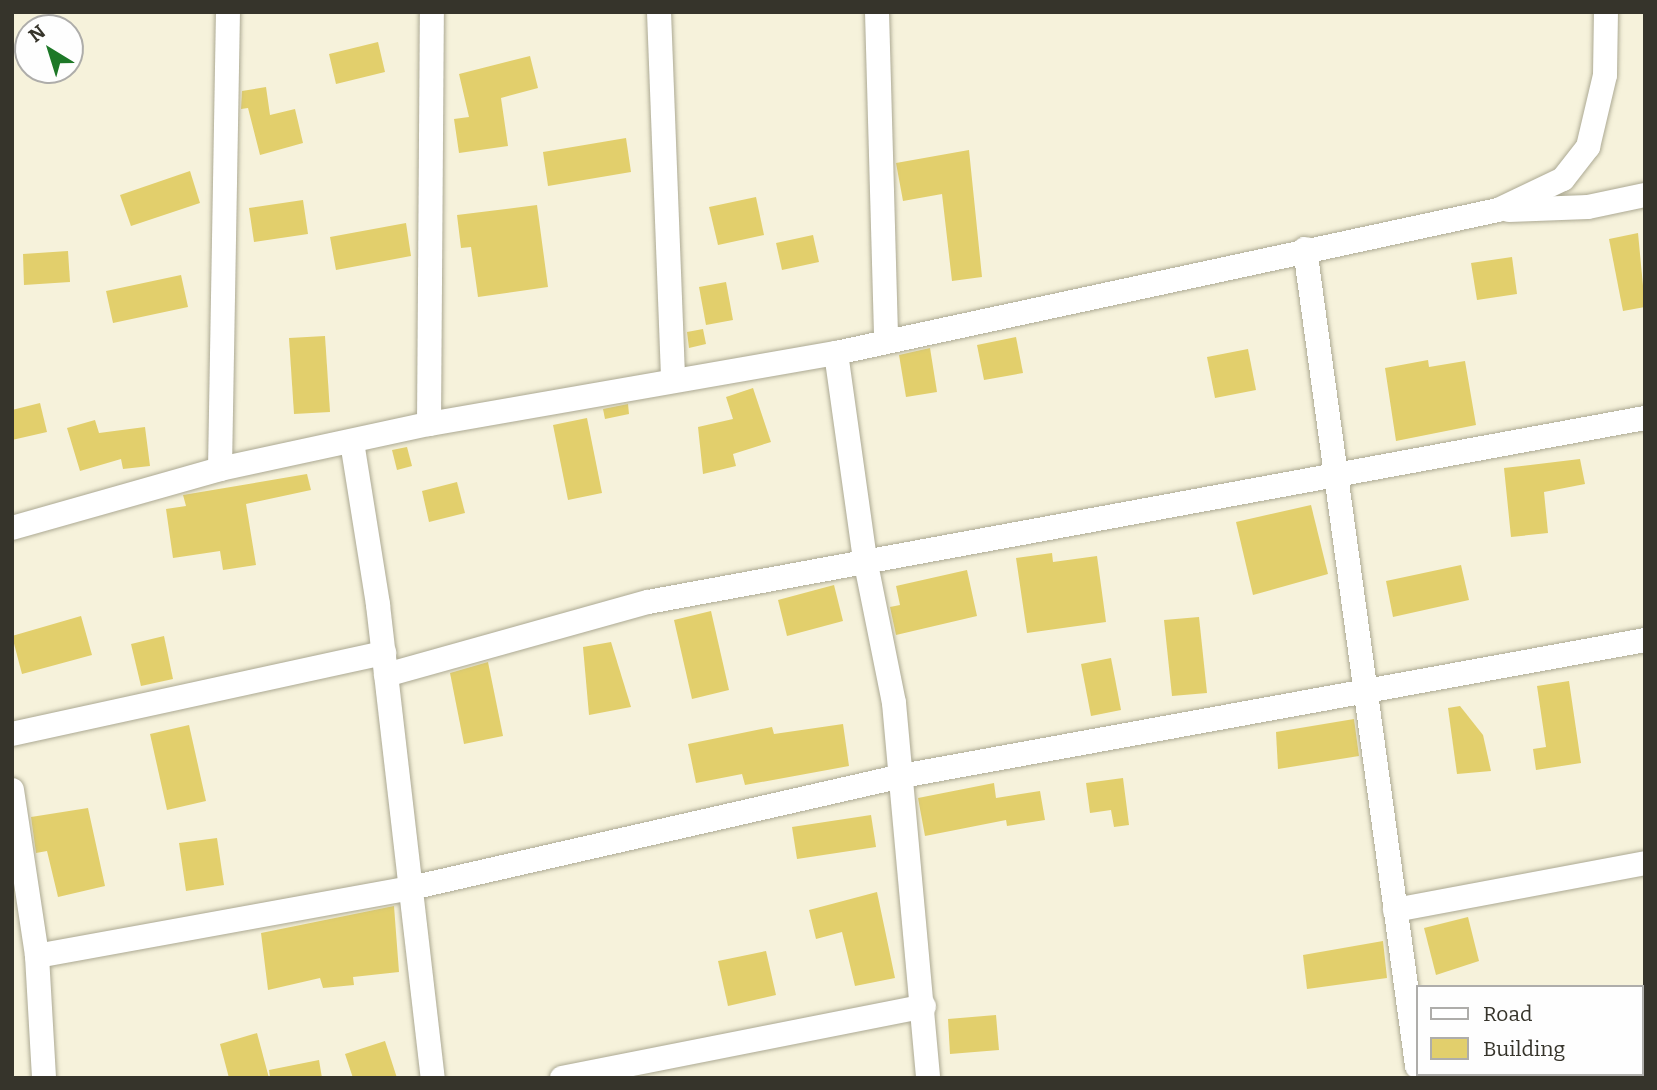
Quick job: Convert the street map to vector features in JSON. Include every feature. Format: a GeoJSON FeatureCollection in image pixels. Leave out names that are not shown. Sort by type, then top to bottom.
{"type":"FeatureCollection","features":[{"type":"Feature","properties":{"kind":"street"},"geometry":{"type":"LineString","coordinates":[[220,469],[228,12]]}},
{"type":"Feature","properties":{"kind":"street"},"geometry":{"type":"LineString","coordinates":[[429,424],[432,12]]}},
{"type":"Feature","properties":{"kind":"street"},"geometry":{"type":"LineString","coordinates":[[659,12],[673,378]]}},
{"type":"Feature","properties":{"kind":"street"},"geometry":{"type":"LineString","coordinates":[[877,12],[886,338]]}},
{"type":"Feature","properties":{"kind":"street"},"geometry":{"type":"LineString","coordinates":[[1498,210],[1563,179],[1588,147],[1605,75],[1606,12]]}},
{"type":"Feature","properties":{"kind":"street"},"geometry":{"type":"LineString","coordinates":[[12,528],[220,469],[429,424],[673,378],[836,353],[886,338],[1498,210],[1588,207],[1645,195]]}},
{"type":"Feature","properties":{"kind":"street"},"geometry":{"type":"LineString","coordinates":[[1305,249],[1416,1059]]}},
{"type":"Feature","properties":{"kind":"street"},"geometry":{"type":"LineString","coordinates":[[836,353],[865,559],[902,776],[924,1006],[928,1078]]}},
{"type":"Feature","properties":{"kind":"street"},"geometry":{"type":"LineString","coordinates":[[12,734],[385,664],[648,602],[865,559],[1645,418]]}},
{"type":"Feature","properties":{"kind":"street"},"geometry":{"type":"LineString","coordinates":[[352,442],[385,664],[433,1078]]}},
{"type":"Feature","properties":{"kind":"street"},"geometry":{"type":"LineString","coordinates":[[37,956],[411,888],[902,776],[1645,640]]}},
{"type":"Feature","properties":{"kind":"street"},"geometry":{"type":"LineString","coordinates":[[12,790],[37,956],[44,1078]]}},
{"type":"Feature","properties":{"kind":"street"},"geometry":{"type":"LineString","coordinates":[[1395,910],[1645,863]]}},
{"type":"Feature","properties":{"kind":"street"},"geometry":{"type":"LineString","coordinates":[[562,1078],[924,1006]]}},
{"type":"Feature","properties":{"kind":"building"},"geometry":{"type":"Polygon","coordinates":[[[378,42],[385,72],[336,84],[329,54],[378,42]]]}},
{"type":"Feature","properties":{"kind":"building"},"geometry":{"type":"Polygon","coordinates":[[[530,56],[538,88],[501,98],[508,146],[459,153],[454,119],[469,117],[459,74],[530,56]]]}},
{"type":"Feature","properties":{"kind":"building"},"geometry":{"type":"Polygon","coordinates":[[[266,87],[270,115],[295,109],[303,143],[260,155],[248,108],[241,109],[242,91],[266,87]]]}},
{"type":"Feature","properties":{"kind":"building"},"geometry":{"type":"Polygon","coordinates":[[[626,138],[631,172],[548,186],[543,152],[626,138]]]}},
{"type":"Feature","properties":{"kind":"building"},"geometry":{"type":"Polygon","coordinates":[[[969,150],[982,277],[952,281],[942,194],[903,201],[896,163],[969,150]]]}},
{"type":"Feature","properties":{"kind":"building"},"geometry":{"type":"Polygon","coordinates":[[[190,171],[200,203],[131,226],[120,195],[190,171]]]}},
{"type":"Feature","properties":{"kind":"building"},"geometry":{"type":"Polygon","coordinates":[[[756,197],[764,235],[718,245],[709,207],[756,197]]]}},
{"type":"Feature","properties":{"kind":"building"},"geometry":{"type":"Polygon","coordinates":[[[303,200],[308,234],[254,242],[249,208],[303,200]]]}},
{"type":"Feature","properties":{"kind":"building"},"geometry":{"type":"Polygon","coordinates":[[[537,205],[548,287],[478,297],[471,247],[461,248],[457,215],[537,205]]]}},
{"type":"Feature","properties":{"kind":"building"},"geometry":{"type":"Polygon","coordinates":[[[406,223],[411,256],[336,270],[330,237],[406,223]]]}},
{"type":"Feature","properties":{"kind":"building"},"geometry":{"type":"Polygon","coordinates":[[[1638,233],[1645,307],[1623,311],[1609,239],[1638,233]]]}},
{"type":"Feature","properties":{"kind":"building"},"geometry":{"type":"Polygon","coordinates":[[[813,235],[819,262],[782,270],[776,243],[813,235]]]}},
{"type":"Feature","properties":{"kind":"building"},"geometry":{"type":"Polygon","coordinates":[[[68,251],[70,282],[24,285],[23,254],[68,251]]]}},
{"type":"Feature","properties":{"kind":"building"},"geometry":{"type":"Polygon","coordinates":[[[1512,257],[1517,294],[1477,300],[1471,263],[1512,257]]]}},
{"type":"Feature","properties":{"kind":"building"},"geometry":{"type":"Polygon","coordinates":[[[181,275],[188,307],[113,323],[106,291],[181,275]]]}},
{"type":"Feature","properties":{"kind":"building"},"geometry":{"type":"Polygon","coordinates":[[[726,282],[733,320],[706,325],[699,287],[726,282]]]}},
{"type":"Feature","properties":{"kind":"building"},"geometry":{"type":"Polygon","coordinates":[[[703,329],[706,344],[689,348],[687,332],[703,329]]]}},
{"type":"Feature","properties":{"kind":"building"},"geometry":{"type":"Polygon","coordinates":[[[325,336],[330,412],[294,414],[289,338],[325,336]]]}},
{"type":"Feature","properties":{"kind":"building"},"geometry":{"type":"Polygon","coordinates":[[[1016,337],[1023,373],[984,380],[977,345],[1016,337]]]}},
{"type":"Feature","properties":{"kind":"building"},"geometry":{"type":"Polygon","coordinates":[[[930,348],[937,392],[906,397],[899,355],[930,348]]]}},
{"type":"Feature","properties":{"kind":"building"},"geometry":{"type":"Polygon","coordinates":[[[1248,349],[1256,390],[1215,398],[1207,357],[1248,349]]]}},
{"type":"Feature","properties":{"kind":"building"},"geometry":{"type":"Polygon","coordinates":[[[1428,360],[1429,367],[1465,361],[1476,425],[1396,441],[1385,368],[1428,360]]]}},
{"type":"Feature","properties":{"kind":"building"},"geometry":{"type":"Polygon","coordinates":[[[753,388],[771,442],[733,454],[736,466],[703,474],[698,427],[733,419],[726,397],[753,388]]]}},
{"type":"Feature","properties":{"kind":"building"},"geometry":{"type":"Polygon","coordinates":[[[40,403],[47,432],[12,440],[12,410],[40,403]]]}},
{"type":"Feature","properties":{"kind":"building"},"geometry":{"type":"Polygon","coordinates":[[[628,404],[629,414],[605,419],[603,409],[628,404]]]}},
{"type":"Feature","properties":{"kind":"building"},"geometry":{"type":"Polygon","coordinates":[[[587,418],[602,493],[568,500],[553,425],[587,418]]]}},
{"type":"Feature","properties":{"kind":"building"},"geometry":{"type":"Polygon","coordinates":[[[95,420],[99,433],[145,427],[150,466],[123,469],[121,459],[80,471],[67,428],[95,420]]]}},
{"type":"Feature","properties":{"kind":"building"},"geometry":{"type":"Polygon","coordinates":[[[407,447],[412,466],[397,470],[392,450],[407,447]]]}},
{"type":"Feature","properties":{"kind":"building"},"geometry":{"type":"Polygon","coordinates":[[[1580,459],[1585,484],[1544,492],[1548,533],[1511,537],[1504,468],[1580,459]]]}},
{"type":"Feature","properties":{"kind":"building"},"geometry":{"type":"Polygon","coordinates":[[[307,474],[311,490],[246,504],[256,565],[223,570],[220,551],[173,558],[166,509],[186,506],[183,495],[307,474]]]}},
{"type":"Feature","properties":{"kind":"building"},"geometry":{"type":"Polygon","coordinates":[[[457,482],[465,513],[429,522],[422,491],[457,482]]]}},
{"type":"Feature","properties":{"kind":"building"},"geometry":{"type":"Polygon","coordinates":[[[1311,505],[1328,574],[1253,595],[1236,522],[1311,505]]]}},
{"type":"Feature","properties":{"kind":"building"},"geometry":{"type":"Polygon","coordinates":[[[1052,553],[1053,562],[1097,556],[1106,622],[1027,633],[1016,558],[1052,553]]]}},
{"type":"Feature","properties":{"kind":"building"},"geometry":{"type":"Polygon","coordinates":[[[1461,565],[1469,600],[1393,617],[1386,581],[1461,565]]]}},
{"type":"Feature","properties":{"kind":"building"},"geometry":{"type":"Polygon","coordinates":[[[967,570],[977,616],[896,635],[890,607],[900,605],[896,586],[967,570]]]}},
{"type":"Feature","properties":{"kind":"building"},"geometry":{"type":"Polygon","coordinates":[[[834,585],[843,621],[787,636],[778,600],[834,585]]]}},
{"type":"Feature","properties":{"kind":"building"},"geometry":{"type":"Polygon","coordinates":[[[711,611],[729,690],[692,699],[674,620],[711,611]]]}},
{"type":"Feature","properties":{"kind":"building"},"geometry":{"type":"Polygon","coordinates":[[[81,616],[92,655],[22,674],[12,636],[81,616]]]}},
{"type":"Feature","properties":{"kind":"building"},"geometry":{"type":"Polygon","coordinates":[[[1199,617],[1207,693],[1172,696],[1164,620],[1199,617]]]}},
{"type":"Feature","properties":{"kind":"building"},"geometry":{"type":"Polygon","coordinates":[[[164,636],[173,679],[141,686],[131,644],[164,636]]]}},
{"type":"Feature","properties":{"kind":"building"},"geometry":{"type":"Polygon","coordinates":[[[611,642],[631,707],[589,715],[583,647],[611,642]]]}},
{"type":"Feature","properties":{"kind":"building"},"geometry":{"type":"Polygon","coordinates":[[[1111,658],[1121,710],[1091,716],[1081,664],[1111,658]]]}},
{"type":"Feature","properties":{"kind":"building"},"geometry":{"type":"Polygon","coordinates":[[[488,662],[503,736],[464,744],[450,673],[488,662]]]}},
{"type":"Feature","properties":{"kind":"building"},"geometry":{"type":"Polygon","coordinates":[[[1569,681],[1581,763],[1536,770],[1533,749],[1546,747],[1537,686],[1569,681]]]}},
{"type":"Feature","properties":{"kind":"building"},"geometry":{"type":"Polygon","coordinates":[[[1460,706],[1483,735],[1491,771],[1457,774],[1448,708],[1460,706]]]}},
{"type":"Feature","properties":{"kind":"building"},"geometry":{"type":"Polygon","coordinates":[[[1354,719],[1359,756],[1278,769],[1276,732],[1354,719]]]}},
{"type":"Feature","properties":{"kind":"building"},"geometry":{"type":"Polygon","coordinates":[[[843,724],[849,766],[745,785],[742,774],[696,783],[688,744],[772,727],[774,734],[843,724]]]}},
{"type":"Feature","properties":{"kind":"building"},"geometry":{"type":"Polygon","coordinates":[[[189,725],[206,801],[167,810],[150,734],[189,725]]]}},
{"type":"Feature","properties":{"kind":"building"},"geometry":{"type":"Polygon","coordinates":[[[1123,778],[1129,825],[1114,827],[1111,810],[1090,813],[1086,783],[1123,778]]]}},
{"type":"Feature","properties":{"kind":"building"},"geometry":{"type":"Polygon","coordinates":[[[994,783],[996,798],[1040,791],[1045,820],[1007,826],[1006,820],[925,836],[918,798],[994,783]]]}},
{"type":"Feature","properties":{"kind":"building"},"geometry":{"type":"Polygon","coordinates":[[[88,808],[105,886],[58,897],[47,851],[36,853],[31,817],[88,808]]]}},
{"type":"Feature","properties":{"kind":"building"},"geometry":{"type":"Polygon","coordinates":[[[871,815],[876,847],[797,859],[792,827],[871,815]]]}},
{"type":"Feature","properties":{"kind":"building"},"geometry":{"type":"Polygon","coordinates":[[[217,838],[224,885],[186,891],[179,843],[217,838]]]}},
{"type":"Feature","properties":{"kind":"building"},"geometry":{"type":"Polygon","coordinates":[[[877,892],[895,978],[855,986],[842,932],[816,939],[809,910],[877,892]]]}},
{"type":"Feature","properties":{"kind":"building"},"geometry":{"type":"Polygon","coordinates":[[[394,906],[399,972],[353,977],[354,985],[323,988],[320,978],[268,990],[261,933],[394,906]]]}},
{"type":"Feature","properties":{"kind":"building"},"geometry":{"type":"Polygon","coordinates":[[[1468,917],[1479,961],[1436,975],[1424,928],[1468,917]]]}},
{"type":"Feature","properties":{"kind":"building"},"geometry":{"type":"Polygon","coordinates":[[[1383,941],[1387,978],[1307,989],[1303,955],[1383,941]]]}},
{"type":"Feature","properties":{"kind":"building"},"geometry":{"type":"Polygon","coordinates":[[[766,951],[776,995],[728,1006],[718,961],[766,951]]]}},
{"type":"Feature","properties":{"kind":"building"},"geometry":{"type":"Polygon","coordinates":[[[996,1015],[999,1050],[950,1054],[948,1019],[996,1015]]]}},
{"type":"Feature","properties":{"kind":"building"},"geometry":{"type":"Polygon","coordinates":[[[257,1033],[269,1078],[229,1078],[220,1044],[257,1033]]]}},
{"type":"Feature","properties":{"kind":"building"},"geometry":{"type":"Polygon","coordinates":[[[385,1041],[397,1078],[353,1078],[345,1054],[385,1041]]]}},
{"type":"Feature","properties":{"kind":"building"},"geometry":{"type":"Polygon","coordinates":[[[319,1060],[322,1078],[270,1078],[269,1070],[319,1060]]]}}]}
